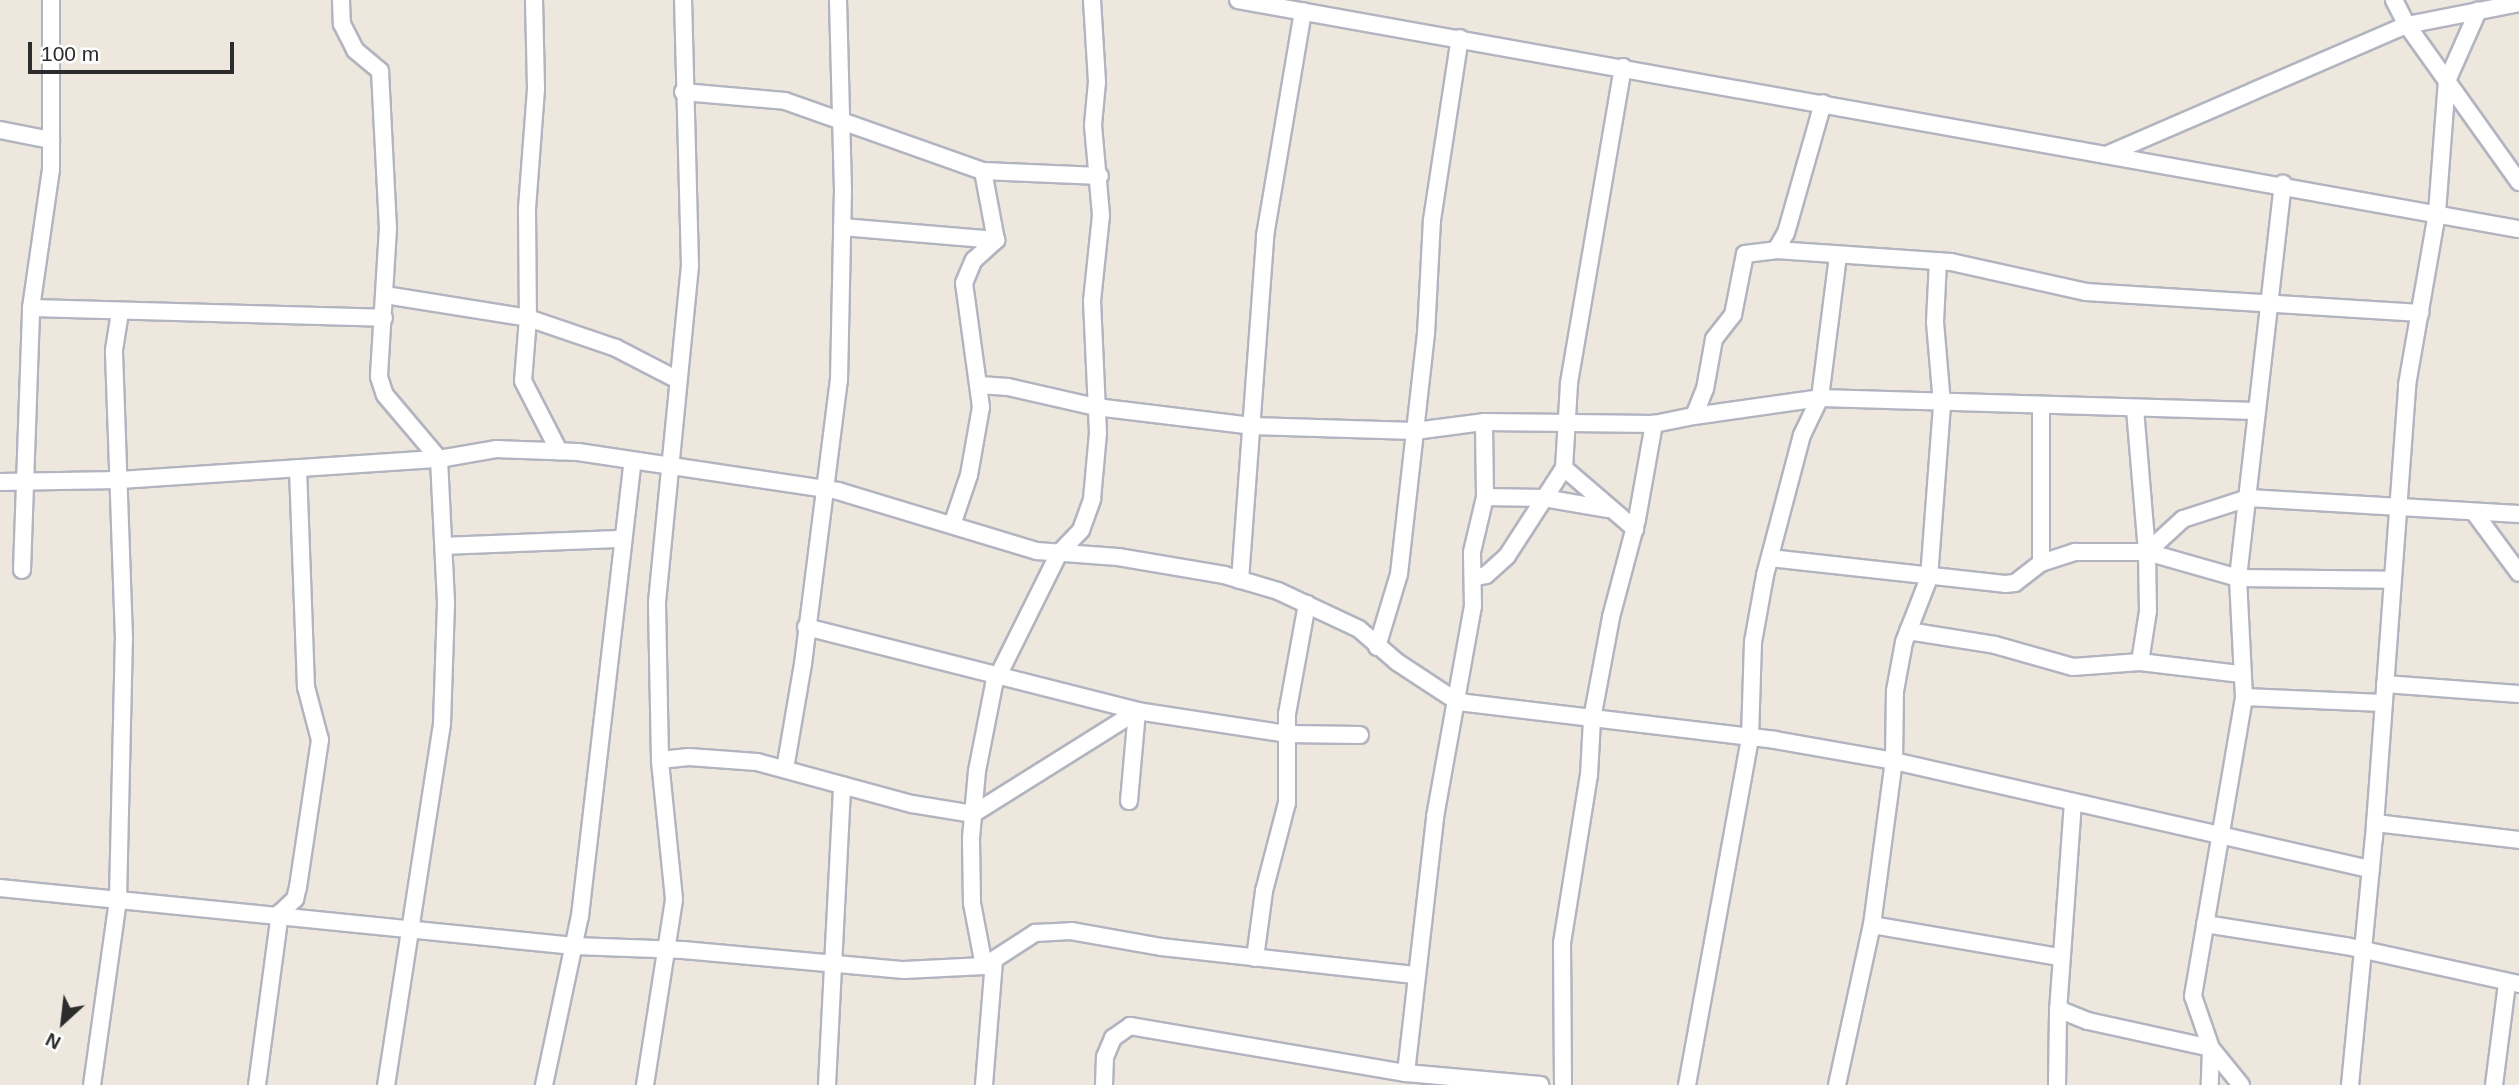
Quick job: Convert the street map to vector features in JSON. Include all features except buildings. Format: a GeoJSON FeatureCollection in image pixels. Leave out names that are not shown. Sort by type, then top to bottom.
{"type":"FeatureCollection","features":[{"type":"Feature","properties":{"kind":"street"},"geometry":{"type":"LineString","coordinates":[[22,570],[31,308],[51,140],[51,0]]}},
{"type":"Feature","properties":{"kind":"street"},"geometry":{"type":"LineString","coordinates":[[341,0],[342,24],[355,50],[380,71],[388,228],[379,377],[385,395],[439,459],[444,546],[442,724],[386,1085]]}},
{"type":"Feature","properties":{"kind":"street"},"geometry":{"type":"LineString","coordinates":[[534,0],[536,89],[527,210],[528,318],[523,381],[559,451]]}},
{"type":"Feature","properties":{"kind":"street"},"geometry":{"type":"LineString","coordinates":[[645,1085],[674,899],[672,841],[660,760],[657,602],[668,467],[691,266],[683,92],[683,0]]}},
{"type":"Feature","properties":{"kind":"street"},"geometry":{"type":"LineString","coordinates":[[785,769],[839,380],[842,227],[838,0]]}},
{"type":"Feature","properties":{"kind":"street"},"geometry":{"type":"LineString","coordinates":[[984,1085],[989,963],[972,903],[973,814],[977,771],[998,675],[1059,553],[1081,530],[1092,499],[1096,407],[1092,301],[1100,176],[1093,125],[1097,82],[1092,0]]}},
{"type":"Feature","properties":{"kind":"street"},"geometry":{"type":"LineString","coordinates":[[1238,0],[2437,213],[2515,228],[2519,243]]}},
{"type":"Feature","properties":{"kind":"street"},"geometry":{"type":"LineString","coordinates":[[2394,0],[2407,25],[2519,182]]}},
{"type":"Feature","properties":{"kind":"street"},"geometry":{"type":"LineString","coordinates":[[2105,155],[2407,25],[2519,4]]}},
{"type":"Feature","properties":{"kind":"street"},"geometry":{"type":"LineString","coordinates":[[1240,580],[1265,236],[1303,11]]}},
{"type":"Feature","properties":{"kind":"street"},"geometry":{"type":"LineString","coordinates":[[2350,1085],[2375,823],[2407,385],[2437,213],[2446,81],[2478,11]]}},
{"type":"Feature","properties":{"kind":"street"},"geometry":{"type":"LineString","coordinates":[[1377,647],[1399,574],[1415,431],[1432,220],[1460,38]]}},
{"type":"Feature","properties":{"kind":"street"},"geometry":{"type":"LineString","coordinates":[[1476,577],[1486,575],[1507,556],[1564,468],[1569,384],[1623,67]]}},
{"type":"Feature","properties":{"kind":"street"},"geometry":{"type":"LineString","coordinates":[[683,92],[785,101],[841,117],[983,171],[1100,176]]}},
{"type":"Feature","properties":{"kind":"street"},"geometry":{"type":"LineString","coordinates":[[1776,250],[1786,233],[1823,103]]}},
{"type":"Feature","properties":{"kind":"street"},"geometry":{"type":"LineString","coordinates":[[0,130],[51,140]]}},
{"type":"Feature","properties":{"kind":"street"},"geometry":{"type":"LineString","coordinates":[[983,171],[996,240]]}},
{"type":"Feature","properties":{"kind":"street"},"geometry":{"type":"LineString","coordinates":[[2241,1085],[2211,1048],[2193,996],[2244,696],[2238,578],[2283,184]]}},
{"type":"Feature","properties":{"kind":"street"},"geometry":{"type":"LineString","coordinates":[[842,227],[996,240]]}},
{"type":"Feature","properties":{"kind":"street"},"geometry":{"type":"LineString","coordinates":[[952,525],[969,475],[981,407],[964,283],[974,260],[996,240]]}},
{"type":"Feature","properties":{"kind":"street"},"geometry":{"type":"LineString","coordinates":[[1694,416],[1705,389],[1714,339],[1733,316],[1745,254],[1776,250],[1938,261],[2047,287],[2187,295],[2270,306],[2420,313]]}},
{"type":"Feature","properties":{"kind":"street"},"geometry":{"type":"LineString","coordinates":[[1687,1085],[1751,737],[1753,642],[1770,558],[1802,435],[1821,398],[1838,255]]}},
{"type":"Feature","properties":{"kind":"street"},"geometry":{"type":"LineString","coordinates":[[1837,1085],[1872,925],[1894,761],[1895,691],[1908,631],[1929,578],[1942,404],[1935,322],[1938,261]]}},
{"type":"Feature","properties":{"kind":"street"},"geometry":{"type":"LineString","coordinates":[[385,295],[528,318],[616,348],[678,380]]}},
{"type":"Feature","properties":{"kind":"street"},"geometry":{"type":"LineString","coordinates":[[31,308],[384,318]]}},
{"type":"Feature","properties":{"kind":"street"},"geometry":{"type":"LineString","coordinates":[[92,1085],[118,899],[124,639],[114,350],[120,311]]}},
{"type":"Feature","properties":{"kind":"street"},"geometry":{"type":"LineString","coordinates":[[979,385],[1009,387],[1096,407],[1252,426],[1415,431],[1484,422],[1654,424],[1821,398],[1942,404],[1989,401],[2041,407],[2257,411]]}},
{"type":"Feature","properties":{"kind":"street"},"geometry":{"type":"LineString","coordinates":[[2041,407],[2041,563]]}},
{"type":"Feature","properties":{"kind":"street"},"geometry":{"type":"LineString","coordinates":[[2135,409],[2147,552],[2148,611],[2140,662]]}},
{"type":"Feature","properties":{"kind":"street"},"geometry":{"type":"LineString","coordinates":[[1406,1073],[1413,1030],[1414,975],[1435,817],[1458,702],[1476,577],[1472,552],[1485,498],[1484,422]]}},
{"type":"Feature","properties":{"kind":"street"},"geometry":{"type":"LineString","coordinates":[[1563,1085],[1562,943],[1589,775],[1592,719],[1611,617],[1635,529],[1654,424]]}},
{"type":"Feature","properties":{"kind":"street"},"geometry":{"type":"LineString","coordinates":[[0,482],[120,480],[439,459],[497,449],[559,451],[824,490],[1037,551],[1118,557],[1240,580],[1307,604],[1359,629],[1377,647],[1458,702],[1751,737],[1894,761],[2221,838],[2371,869]]}},
{"type":"Feature","properties":{"kind":"street"},"geometry":{"type":"LineString","coordinates":[[544,1085],[573,946],[633,461]]}},
{"type":"Feature","properties":{"kind":"street"},"geometry":{"type":"LineString","coordinates":[[257,1085],[280,913],[295,899],[298,887],[320,740],[306,687],[298,468]]}},
{"type":"Feature","properties":{"kind":"street"},"geometry":{"type":"LineString","coordinates":[[1564,468],[1635,529]]}},
{"type":"Feature","properties":{"kind":"street"},"geometry":{"type":"LineString","coordinates":[[1485,498],[1544,498],[1609,509]]}},
{"type":"Feature","properties":{"kind":"street"},"geometry":{"type":"LineString","coordinates":[[2147,552],[2183,519],[2248,498],[2397,507],[2476,515],[2519,514]]}},
{"type":"Feature","properties":{"kind":"street"},"geometry":{"type":"LineString","coordinates":[[2476,515],[2519,573]]}},
{"type":"Feature","properties":{"kind":"street"},"geometry":{"type":"LineString","coordinates":[[444,546],[622,539]]}},
{"type":"Feature","properties":{"kind":"street"},"geometry":{"type":"LineString","coordinates":[[1770,558],[1929,578],[2015,583],[2041,563],[2075,552],[2147,552],[2238,578],[2391,580]]}},
{"type":"Feature","properties":{"kind":"street"},"geometry":{"type":"LineString","coordinates":[[1255,958],[1264,891],[1287,803],[1293,665],[1307,604]]}},
{"type":"Feature","properties":{"kind":"street"},"geometry":{"type":"LineString","coordinates":[[806,627],[1137,711],[1288,734],[1360,735]]}},
{"type":"Feature","properties":{"kind":"street"},"geometry":{"type":"LineString","coordinates":[[1908,631],[1943,640],[1995,645],[2073,667],[2140,662],[2241,674]]}},
{"type":"Feature","properties":{"kind":"street"},"geometry":{"type":"LineString","coordinates":[[2385,684],[2519,694]]}},
{"type":"Feature","properties":{"kind":"street"},"geometry":{"type":"LineString","coordinates":[[2244,696],[2383,703]]}},
{"type":"Feature","properties":{"kind":"street"},"geometry":{"type":"LineString","coordinates":[[660,760],[689,757],[757,762],[842,785],[973,814],[1137,711]]}},
{"type":"Feature","properties":{"kind":"street"},"geometry":{"type":"LineString","coordinates":[[1129,801],[1137,711]]}},
{"type":"Feature","properties":{"kind":"street"},"geometry":{"type":"LineString","coordinates":[[827,1085],[830,964],[842,785]]}},
{"type":"Feature","properties":{"kind":"street"},"geometry":{"type":"LineString","coordinates":[[2057,1085],[2059,957],[2073,802]]}},
{"type":"Feature","properties":{"kind":"street"},"geometry":{"type":"LineString","coordinates":[[2375,823],[2519,840]]}},
{"type":"Feature","properties":{"kind":"street"},"geometry":{"type":"LineString","coordinates":[[0,888],[280,913],[411,930],[573,946],[668,949],[904,970],[989,963],[1035,933],[1071,931],[1255,958],[1414,975]]}},
{"type":"Feature","properties":{"kind":"street"},"geometry":{"type":"LineString","coordinates":[[1872,925],[2059,957]]}},
{"type":"Feature","properties":{"kind":"street"},"geometry":{"type":"LineString","coordinates":[[2205,925],[2361,950],[2513,984],[2494,1085]]}},
{"type":"Feature","properties":{"kind":"street"},"geometry":{"type":"LineString","coordinates":[[2058,1009],[2088,1021],[2211,1048]]}},
{"type":"Feature","properties":{"kind":"street"},"geometry":{"type":"LineString","coordinates":[[1104,1085],[1105,1057],[1113,1038],[1130,1026],[1406,1073],[1540,1085]]}},
{"type":"Feature","properties":{"kind":"street"},"geometry":{"type":"LineString","coordinates":[[2210,1085],[2211,1048]]}}]}
